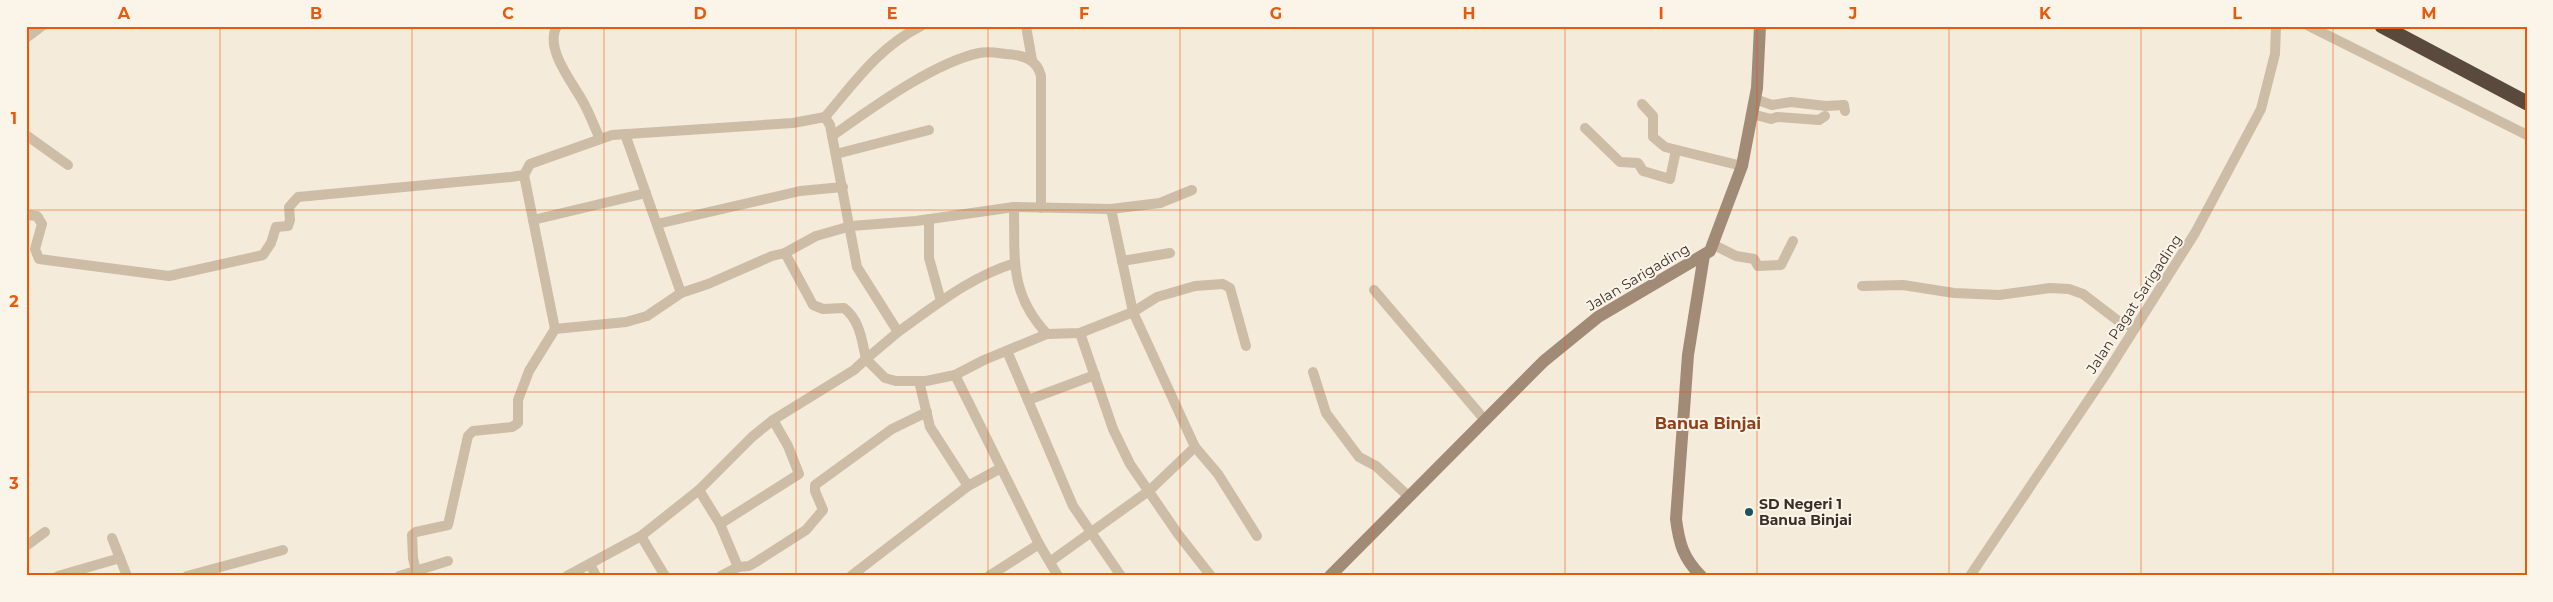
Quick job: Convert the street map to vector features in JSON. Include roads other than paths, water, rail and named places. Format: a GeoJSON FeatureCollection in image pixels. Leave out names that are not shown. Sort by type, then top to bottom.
{"type":"FeatureCollection","features":[{"type":"Feature","properties":{"kind":"highway"},"geometry":{"type":"LineString","coordinates":[[2382,26],[2527,103]]}},
{"type":"Feature","properties":{"kind":"street"},"geometry":{"type":"LineString","coordinates":[[26,38],[42,26]]}},
{"type":"Feature","properties":{"kind":"street"},"geometry":{"type":"LineString","coordinates":[[557,26],[554,40],[559,61],[583,101],[600,139]]}},
{"type":"Feature","properties":{"kind":"street"},"geometry":{"type":"LineString","coordinates":[[416,573],[411,538],[416,532],[448,526],[470,432],[512,427],[518,423],[518,400],[529,371],[554,329],[524,174],[530,164],[612,135],[783,124],[825,117],[873,61],[900,37],[921,26]]}},
{"type":"Feature","properties":{"kind":"street"},"geometry":{"type":"LineString","coordinates":[[1026,26],[1032,60]]}},
{"type":"Feature","properties":{"kind":"street","name":"Jalan Sarigading"},"geometry":{"type":"LineString","coordinates":[[1330,576],[1544,361],[1598,317],[1704,255],[1714,245],[1742,166],[1755,99],[1760,26]]}},
{"type":"Feature","properties":{"kind":"street","name":"Jalan Pagat Sarigading"},"geometry":{"type":"LineString","coordinates":[[1970,576],[2135,328],[2195,233],[2261,109],[2275,54],[2276,26]]}},
{"type":"Feature","properties":{"kind":"street"},"geometry":{"type":"LineString","coordinates":[[2309,26],[2527,135]]}},
{"type":"Feature","properties":{"kind":"street"},"geometry":{"type":"LineString","coordinates":[[832,136],[894,93],[947,65],[980,52],[1017,54],[1032,60],[1039,67],[1041,76],[1041,208]]}},
{"type":"Feature","properties":{"kind":"street"},"geometry":{"type":"LineString","coordinates":[[1755,99],[1772,105],[1791,102],[1826,106],[1844,105],[1845,111]]}},
{"type":"Feature","properties":{"kind":"street"},"geometry":{"type":"LineString","coordinates":[[1642,104],[1653,116],[1653,137],[1665,147],[1742,166]]}},
{"type":"Feature","properties":{"kind":"street"},"geometry":{"type":"LineString","coordinates":[[1752,114],[1771,120],[1777,118],[1819,120],[1825,116]]}},
{"type":"Feature","properties":{"kind":"street"},"geometry":{"type":"LineString","coordinates":[[825,117],[830,125],[851,226],[852,246],[858,267],[898,332]]}},
{"type":"Feature","properties":{"kind":"street"},"geometry":{"type":"LineString","coordinates":[[1585,128],[1620,162],[1638,164],[1643,171],[1670,179],[1676,150]]}},
{"type":"Feature","properties":{"kind":"street"},"geometry":{"type":"LineString","coordinates":[[836,154],[929,130]]}},
{"type":"Feature","properties":{"kind":"street"},"geometry":{"type":"LineString","coordinates":[[626,134],[681,293]]}},
{"type":"Feature","properties":{"kind":"street"},"geometry":{"type":"LineString","coordinates":[[26,135],[68,165]]}},
{"type":"Feature","properties":{"kind":"street"},"geometry":{"type":"LineString","coordinates":[[26,215],[37,216],[42,224],[35,250],[39,259],[169,276],[263,255],[271,243],[276,227],[288,226],[290,220],[289,207],[294,199],[298,197],[524,174]]}},
{"type":"Feature","properties":{"kind":"street"},"geometry":{"type":"LineString","coordinates":[[657,224],[800,191],[843,186]]}},
{"type":"Feature","properties":{"kind":"street"},"geometry":{"type":"LineString","coordinates":[[554,329],[637,319],[647,316],[681,293],[708,284],[772,256],[786,254],[816,236],[851,226],[929,219],[1014,207],[1111,209],[1160,203],[1192,190]]}},
{"type":"Feature","properties":{"kind":"street"},"geometry":{"type":"LineString","coordinates":[[534,220],[646,193]]}},
{"type":"Feature","properties":{"kind":"street"},"geometry":{"type":"LineString","coordinates":[[1014,207],[1015,263],[1020,293],[1035,321],[1048,334]]}},
{"type":"Feature","properties":{"kind":"street"},"geometry":{"type":"LineString","coordinates":[[1111,209],[1133,312],[1195,447],[1218,474],[1258,536]]}},
{"type":"Feature","properties":{"kind":"street"},"geometry":{"type":"LineString","coordinates":[[929,219],[929,258],[941,301]]}},
{"type":"Feature","properties":{"kind":"street"},"geometry":{"type":"LineString","coordinates":[[1714,245],[1736,256],[1754,259],[1758,266],[1773,266],[1781,265],[1793,241]]}},
{"type":"Feature","properties":{"kind":"street"},"geometry":{"type":"LineString","coordinates":[[1122,261],[1170,253]]}},
{"type":"Feature","properties":{"kind":"street"},"geometry":{"type":"LineString","coordinates":[[786,254],[813,305],[823,309],[844,308],[851,315],[860,333],[866,359],[885,378],[896,381],[919,381],[955,376],[1048,334],[1080,333],[1133,312],[1157,297],[1195,286],[1227,284],[1241,321],[1246,346]]}},
{"type":"Feature","properties":{"kind":"street"},"geometry":{"type":"LineString","coordinates":[[1701,576],[1683,553],[1678,541],[1676,519],[1688,356],[1704,255]]}},
{"type":"Feature","properties":{"kind":"street"},"geometry":{"type":"LineString","coordinates":[[567,576],[642,536],[699,490],[752,437],[773,420],[854,370],[898,332],[941,301],[988,272],[1015,263]]}},
{"type":"Feature","properties":{"kind":"street"},"geometry":{"type":"LineString","coordinates":[[1862,286],[1903,285],[1954,293],[2000,295],[2050,288],[2069,289],[2082,294],[2104,313],[2135,328]]}},
{"type":"Feature","properties":{"kind":"street"},"geometry":{"type":"LineString","coordinates":[[1374,290],[1484,420]]}},
{"type":"Feature","properties":{"kind":"street"},"geometry":{"type":"LineString","coordinates":[[1080,333],[1113,429],[1130,464],[1150,490],[1178,534],[1211,576]]}},
{"type":"Feature","properties":{"kind":"street"},"geometry":{"type":"LineString","coordinates":[[1007,351],[1073,506],[1121,576]]}},
{"type":"Feature","properties":{"kind":"street"},"geometry":{"type":"LineString","coordinates":[[1313,372],[1326,413],[1359,457],[1376,466],[1408,496]]}},
{"type":"Feature","properties":{"kind":"street"},"geometry":{"type":"LineString","coordinates":[[1028,400],[1095,375]]}},
{"type":"Feature","properties":{"kind":"street"},"geometry":{"type":"LineString","coordinates":[[955,376],[1039,544],[1058,576]]}},
{"type":"Feature","properties":{"kind":"street"},"geometry":{"type":"LineString","coordinates":[[919,381],[930,427],[968,486]]}},
{"type":"Feature","properties":{"kind":"street"},"geometry":{"type":"LineString","coordinates":[[721,576],[738,567],[749,566],[806,530],[824,510],[815,491],[815,485],[892,428],[926,412]]}},
{"type":"Feature","properties":{"kind":"street"},"geometry":{"type":"LineString","coordinates":[[720,524],[799,474],[788,446],[773,420]]}},
{"type":"Feature","properties":{"kind":"street"},"geometry":{"type":"LineString","coordinates":[[1051,562],[1150,490],[1195,447]]}},
{"type":"Feature","properties":{"kind":"street"},"geometry":{"type":"LineString","coordinates":[[851,576],[968,486],[1001,468]]}},
{"type":"Feature","properties":{"kind":"street"},"geometry":{"type":"LineString","coordinates":[[699,490],[720,524],[738,567]]}},
{"type":"Feature","properties":{"kind":"street"},"geometry":{"type":"LineString","coordinates":[[26,546],[45,532]]}},
{"type":"Feature","properties":{"kind":"street"},"geometry":{"type":"LineString","coordinates":[[642,536],[665,576]]}},
{"type":"Feature","properties":{"kind":"street"},"geometry":{"type":"LineString","coordinates":[[112,538],[127,576]]}},
{"type":"Feature","properties":{"kind":"street"},"geometry":{"type":"LineString","coordinates":[[989,576],[1039,544]]}},
{"type":"Feature","properties":{"kind":"street"},"geometry":{"type":"LineString","coordinates":[[186,576],[283,550]]}},
{"type":"Feature","properties":{"kind":"street"},"geometry":{"type":"LineString","coordinates":[[58,576],[120,558]]}},
{"type":"Feature","properties":{"kind":"street"},"geometry":{"type":"LineString","coordinates":[[399,576],[416,573],[448,561]]}},
{"type":"Feature","properties":{"kind":"street"},"geometry":{"type":"LineString","coordinates":[[590,564],[596,576]]}},
{"type":"Feature","properties":{"kind":"place","name":"SD Negeri 1 Banua Binjai"},"geometry":{"type":"Point","coordinates":[1749,512]}},
{"type":"Feature","properties":{"kind":"district","name":"Banua Binjai"},"geometry":{"type":"Point","coordinates":[1708,423]}}]}
